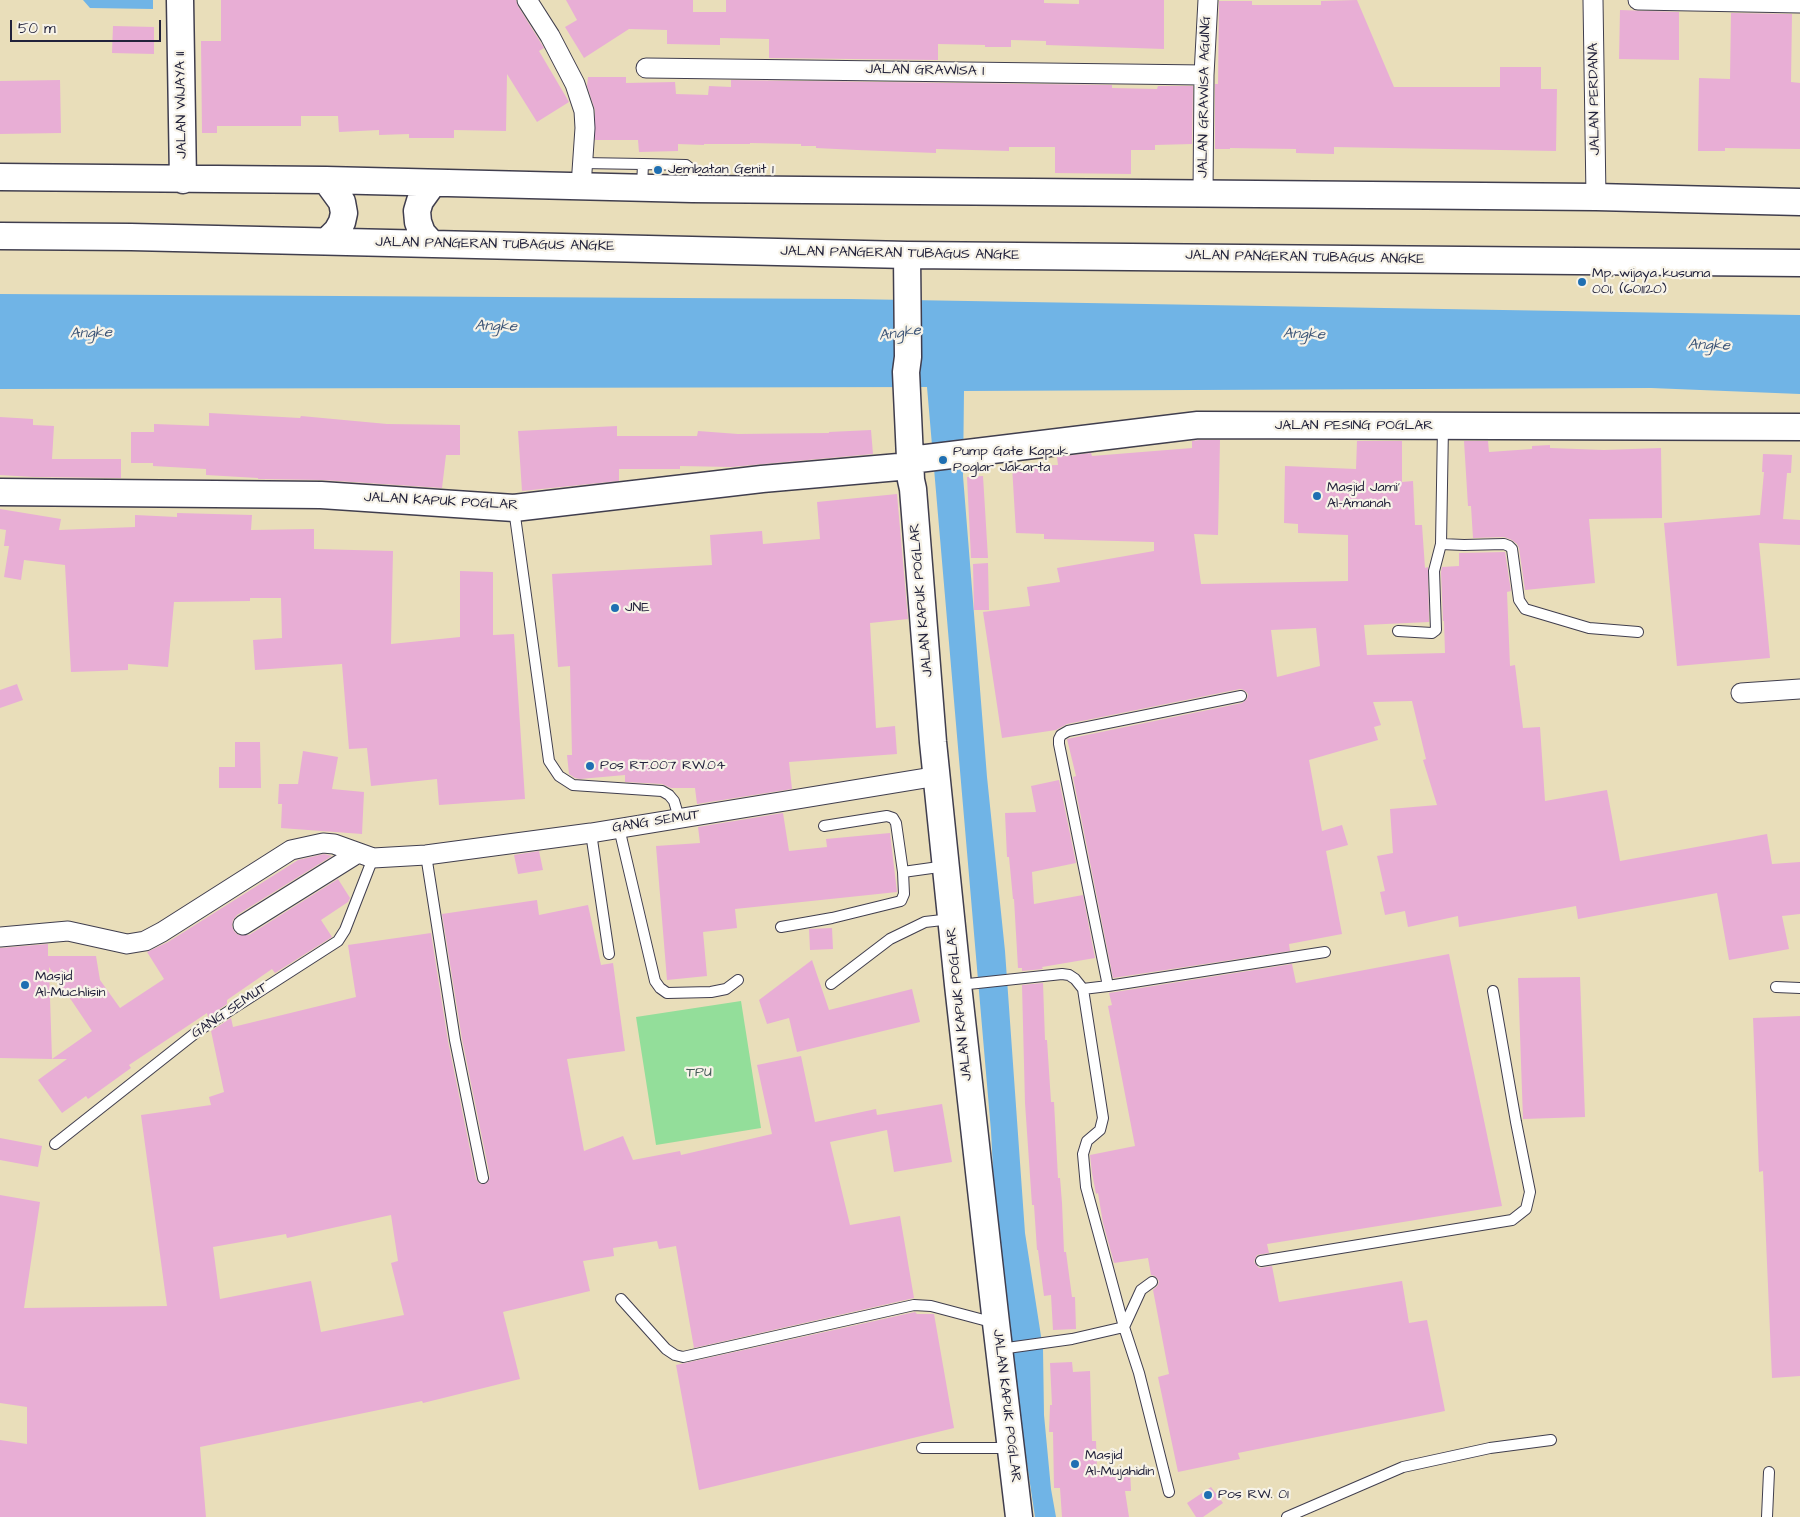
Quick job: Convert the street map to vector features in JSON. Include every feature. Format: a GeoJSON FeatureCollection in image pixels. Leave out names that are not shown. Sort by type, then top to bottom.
{"type":"FeatureCollection","features":[{"type":"Feature","properties":{"kind":"main road","name":"JALAN WIJAYA II"},"geometry":{"type":"LineString","coordinates":[[180,0],[183,180]]}},
{"type":"Feature","properties":{"kind":"main road"},"geometry":{"type":"LineString","coordinates":[[0,177],[326,180],[433,183],[582,175],[642,176],[692,189],[1596,197],[1800,202]]}},
{"type":"Feature","properties":{"kind":"main road"},"geometry":{"type":"LineString","coordinates":[[326,180],[342,202],[344,213],[338,231],[327,241]]}},
{"type":"Feature","properties":{"kind":"main road"},"geometry":{"type":"LineString","coordinates":[[432,244],[422,233],[417,211],[420,201],[433,183]]}},
{"type":"Feature","properties":{"kind":"main road","name":"JALAN PANGERAN TUBAGUS ANGKE"},"geometry":{"type":"LineString","coordinates":[[0,236],[432,244],[907,264],[1800,263]]}},
{"type":"Feature","properties":{"kind":"main road"},"geometry":{"type":"LineString","coordinates":[[907,264],[908,356],[906,372],[914,461]]}},
{"type":"Feature","properties":{"kind":"main road","name":"JALAN PESING POGLAR"},"geometry":{"type":"LineString","coordinates":[[914,461],[1198,425],[1800,427]]}},
{"type":"Feature","properties":{"kind":"main road","name":"JALAN KAPUK POGLAR"},"geometry":{"type":"LineString","coordinates":[[0,492],[322,495],[514,508],[914,461],[934,742],[951,919],[965,985],[996,1323],[1004,1348],[1011,1448],[1020,1517]]}},
{"type":"Feature","properties":{"kind":"street"},"geometry":{"type":"LineString","coordinates":[[527,0],[550,36],[575,84],[585,119],[582,175]]}},
{"type":"Feature","properties":{"kind":"street","name":"JALAN GRAWISA AGUNG"},"geometry":{"type":"LineString","coordinates":[[1203,194],[1204,75],[1208,0]]}},
{"type":"Feature","properties":{"kind":"street","name":"JALAN PERDANA"},"geometry":{"type":"LineString","coordinates":[[1593,0],[1596,197]]}},
{"type":"Feature","properties":{"kind":"street"},"geometry":{"type":"LineString","coordinates":[[1638,0],[1791,2]]}},
{"type":"Feature","properties":{"kind":"street","name":"JALAN GRAWISA I"},"geometry":{"type":"LineString","coordinates":[[646,68],[1204,75]]}},
{"type":"Feature","properties":{"kind":"street"},"geometry":{"type":"LineString","coordinates":[[1741,693],[1800,689]]}},
{"type":"Feature","properties":{"kind":"street","name":"GANG SEMUT"},"geometry":{"type":"LineString","coordinates":[[0,937],[68,931],[127,944],[145,941],[291,850],[323,843],[334,844],[366,856],[426,855],[591,833],[938,776]]}},
{"type":"Feature","properties":{"kind":"street"},"geometry":{"type":"LineString","coordinates":[[243,925],[366,856]]}},
{"type":"Feature","properties":{"kind":"lane"},"geometry":{"type":"LineString","coordinates":[[1398,631],[1432,633],[1436,630],[1434,571],[1442,544],[1443,426]]}},
{"type":"Feature","properties":{"kind":"lane"},"geometry":{"type":"LineString","coordinates":[[514,508],[549,761],[559,776],[573,785],[662,791],[674,801],[679,818]]}},
{"type":"Feature","properties":{"kind":"lane"},"geometry":{"type":"LineString","coordinates":[[1442,544],[1464,546],[1504,544],[1509,546],[1512,549],[1519,600],[1525,609],[1589,628],[1638,632]]}},
{"type":"Feature","properties":{"kind":"lane"},"geometry":{"type":"LineString","coordinates":[[1108,986],[1059,744],[1061,735],[1068,731],[1241,696]]}},
{"type":"Feature","properties":{"kind":"lane"},"geometry":{"type":"LineString","coordinates":[[781,927],[832,918],[901,901],[904,894],[896,823],[893,818],[887,816],[824,826]]}},
{"type":"Feature","properties":{"kind":"lane"},"geometry":{"type":"LineString","coordinates":[[619,828],[654,980],[660,988],[667,993],[711,992],[726,989],[738,980]]}},
{"type":"Feature","properties":{"kind":"lane"},"geometry":{"type":"LineString","coordinates":[[591,833],[609,954]]}},
{"type":"Feature","properties":{"kind":"lane"},"geometry":{"type":"LineString","coordinates":[[426,855],[455,1040],[483,1178]]}},
{"type":"Feature","properties":{"kind":"lane","name":"GANG SEMUT"},"geometry":{"type":"LineString","coordinates":[[56,1144],[202,1027],[338,941],[345,930],[366,856]]}},
{"type":"Feature","properties":{"kind":"lane"},"geometry":{"type":"LineString","coordinates":[[903,872],[947,866]]}},
{"type":"Feature","properties":{"kind":"lane"},"geometry":{"type":"LineString","coordinates":[[831,984],[890,939],[924,922],[951,919]]}},
{"type":"Feature","properties":{"kind":"lane"},"geometry":{"type":"LineString","coordinates":[[1082,989],[1325,952]]}},
{"type":"Feature","properties":{"kind":"lane"},"geometry":{"type":"LineString","coordinates":[[965,985],[1041,975],[1069,975],[1075,979],[1082,989],[1103,1118],[1100,1130],[1087,1141],[1083,1154],[1086,1187],[1124,1327],[1139,1373],[1169,1492]]}},
{"type":"Feature","properties":{"kind":"lane"},"geometry":{"type":"LineString","coordinates":[[1776,987],[1800,988]]}},
{"type":"Feature","properties":{"kind":"lane"},"geometry":{"type":"LineString","coordinates":[[1262,1261],[1512,1220],[1526,1209],[1530,1192],[1493,991]]}},
{"type":"Feature","properties":{"kind":"lane"},"geometry":{"type":"LineString","coordinates":[[1124,1327],[1141,1290],[1152,1282]]}},
{"type":"Feature","properties":{"kind":"lane"},"geometry":{"type":"LineString","coordinates":[[622,1298],[666,1349],[675,1355],[683,1357],[914,1305],[931,1306],[996,1323]]}},
{"type":"Feature","properties":{"kind":"lane"},"geometry":{"type":"LineString","coordinates":[[1004,1348],[1072,1340],[1124,1327]]}},
{"type":"Feature","properties":{"kind":"lane"},"geometry":{"type":"LineString","coordinates":[[1287,1517],[1403,1467],[1490,1448],[1551,1440]]}},
{"type":"Feature","properties":{"kind":"lane"},"geometry":{"type":"LineString","coordinates":[[922,1448],[1011,1448]]}},
{"type":"Feature","properties":{"kind":"lane"},"geometry":{"type":"LineString","coordinates":[[1767,1517],[1769,1472]]}},
{"type":"Feature","properties":{"kind":"green space","name":"TPU"},"geometry":{"type":"Polygon","coordinates":[[[741,1001],[761,1128],[656,1145],[636,1017],[741,1001]]]}},
{"type":"Feature","properties":{"kind":"water"},"geometry":{"type":"Polygon","coordinates":[[[83,0],[153,0],[153,9],[90,8],[83,0]]]}},
{"type":"Feature","properties":{"kind":"water","name":"Angke"},"geometry":{"type":"Polygon","coordinates":[[[0,294],[849,299],[1800,315],[1800,394],[1651,388],[964,391],[963,476],[987,777],[1005,951],[1025,1233],[1043,1349],[1044,1415],[1051,1489],[1056,1517],[1035,1517],[1011,1357],[996,1227],[991,1131],[927,387],[0,389],[0,294]]]}},
{"type":"Feature","properties":{"kind":"building"},"geometry":{"type":"Polygon","coordinates":[[[221,0],[516,0],[544,48],[539,51],[569,102],[537,122],[507,74],[506,131],[454,130],[454,138],[409,138],[409,134],[379,135],[379,130],[339,132],[338,116],[301,116],[301,126],[217,126],[217,133],[202,133],[201,41],[221,41],[221,0]]]}},
{"type":"Feature","properties":{"kind":"building"},"geometry":{"type":"Polygon","coordinates":[[[566,0],[693,0],[693,12],[726,12],[726,0],[1044,0],[1044,3],[1079,4],[1079,0],[1164,0],[1164,49],[1046,45],[1046,41],[1011,40],[1011,47],[938,44],[938,60],[769,58],[769,39],[720,38],[720,45],[667,44],[667,30],[629,29],[584,58],[565,27],[577,20],[566,0]]]}},
{"type":"Feature","properties":{"kind":"building"},"geometry":{"type":"Polygon","coordinates":[[[1357,0],[1394,87],[1500,87],[1500,67],[1541,67],[1541,89],[1557,89],[1556,151],[1334,147],[1334,154],[1296,153],[1296,149],[1215,149],[1215,84],[1218,84],[1219,1],[1252,1],[1252,5],[1321,5],[1321,1],[1357,0]]]}},
{"type":"Feature","properties":{"kind":"building"},"geometry":{"type":"Polygon","coordinates":[[[1620,10],[1679,12],[1679,60],[1619,59],[1620,10]]]}},
{"type":"Feature","properties":{"kind":"building"},"geometry":{"type":"Polygon","coordinates":[[[1731,13],[1792,14],[1791,82],[1800,83],[1800,149],[1725,148],[1725,151],[1698,151],[1699,78],[1730,79],[1731,13]]]}},
{"type":"Feature","properties":{"kind":"building"},"geometry":{"type":"Polygon","coordinates":[[[113,26],[154,27],[154,54],[112,53],[113,26]]]}},
{"type":"Feature","properties":{"kind":"building"},"geometry":{"type":"Polygon","coordinates":[[[588,77],[626,77],[626,83],[675,82],[676,94],[708,95],[709,86],[731,87],[731,80],[1112,85],[1112,88],[1157,89],[1158,86],[1193,86],[1192,144],[1155,145],[1155,150],[1131,150],[1131,174],[1055,173],[1055,147],[1009,147],[1009,151],[936,149],[936,153],[816,148],[816,146],[801,146],[801,144],[750,143],[678,144],[678,151],[639,152],[638,140],[595,140],[595,110],[587,86],[588,77]]]}},
{"type":"Feature","properties":{"kind":"building"},"geometry":{"type":"Polygon","coordinates":[[[60,80],[61,133],[0,134],[0,81],[60,80]]]}},
{"type":"Feature","properties":{"kind":"building"},"geometry":{"type":"Polygon","coordinates":[[[209,413],[300,418],[301,416],[387,424],[460,425],[460,455],[446,455],[442,488],[206,475],[206,469],[153,466],[153,463],[131,463],[131,432],[154,432],[154,424],[209,426],[209,413]]]}},
{"type":"Feature","properties":{"kind":"building"},"geometry":{"type":"Polygon","coordinates":[[[0,417],[33,419],[33,425],[54,426],[52,459],[121,459],[121,478],[0,475],[0,417]]]}},
{"type":"Feature","properties":{"kind":"building"},"geometry":{"type":"Polygon","coordinates":[[[617,426],[617,436],[697,436],[698,431],[738,434],[829,433],[871,430],[873,454],[731,467],[680,466],[680,469],[619,469],[619,481],[522,491],[518,431],[617,426]]]}},
{"type":"Feature","properties":{"kind":"building"},"geometry":{"type":"Polygon","coordinates":[[[1220,440],[1218,535],[1194,534],[1201,584],[1348,581],[1348,535],[1298,533],[1298,524],[1284,523],[1285,466],[1356,469],[1357,441],[1402,441],[1402,482],[1413,481],[1415,525],[1422,525],[1425,568],[1428,567],[1429,622],[1364,625],[1367,655],[1445,653],[1442,567],[1459,566],[1459,553],[1505,552],[1511,591],[1507,592],[1510,666],[1515,665],[1523,728],[1540,727],[1545,801],[1607,790],[1620,861],[1767,834],[1772,864],[1800,862],[1800,914],[1782,916],[1789,949],[1729,960],[1717,893],[1578,919],[1576,906],[1459,927],[1458,916],[1408,927],[1405,911],[1385,915],[1380,892],[1385,891],[1377,856],[1393,853],[1390,809],[1437,805],[1423,760],[1426,759],[1412,701],[1373,702],[1381,725],[1374,727],[1378,740],[1309,760],[1322,831],[1342,825],[1348,845],[1326,851],[1342,934],[1289,944],[1290,951],[1113,978],[1073,777],[1076,776],[1067,739],[1242,703],[1247,699],[1248,694],[1240,689],[1067,724],[1056,730],[1002,738],[983,612],[1030,606],[1027,587],[1060,582],[1057,568],[1154,551],[1154,542],[1044,539],[1044,534],[1016,533],[1012,466],[1058,465],[1057,457],[1091,453],[1092,456],[1192,448],[1192,441],[1220,440]],[[1316,628],[1271,630],[1277,677],[1320,666],[1316,628]]]}},
{"type":"Feature","properties":{"kind":"building"},"geometry":{"type":"Polygon","coordinates":[[[1464,441],[1488,441],[1489,452],[1532,449],[1532,446],[1550,445],[1550,448],[1604,450],[1661,448],[1662,518],[1589,519],[1595,583],[1525,590],[1517,544],[1504,537],[1473,538],[1471,506],[1468,506],[1464,441]]]}},
{"type":"Feature","properties":{"kind":"building"},"geometry":{"type":"Polygon","coordinates":[[[1763,454],[1792,455],[1791,473],[1787,473],[1783,519],[1800,520],[1800,545],[1759,543],[1770,658],[1677,666],[1664,523],[1760,515],[1764,472],[1762,472],[1763,454]]]}},
{"type":"Feature","properties":{"kind":"building"},"geometry":{"type":"Polygon","coordinates":[[[983,476],[988,558],[971,558],[967,477],[983,476]]]}},
{"type":"Feature","properties":{"kind":"building"},"geometry":{"type":"Polygon","coordinates":[[[897,494],[908,619],[870,623],[876,728],[895,726],[897,754],[789,762],[792,789],[697,804],[695,788],[671,788],[662,784],[625,782],[625,775],[580,779],[569,774],[567,755],[572,755],[570,666],[558,667],[552,574],[712,565],[710,535],[762,531],[763,544],[820,539],[817,502],[897,494]]]}},
{"type":"Feature","properties":{"kind":"building"},"geometry":{"type":"Polygon","coordinates":[[[0,509],[61,519],[59,530],[135,527],[135,515],[177,517],[177,513],[252,515],[251,530],[314,529],[314,549],[393,551],[391,644],[460,637],[460,571],[493,572],[493,635],[514,634],[525,799],[439,805],[437,779],[371,786],[367,748],[349,749],[342,664],[255,670],[253,640],[282,638],[281,598],[250,598],[250,601],[174,602],[168,667],[128,664],[128,670],[71,672],[65,565],[24,560],[21,580],[4,577],[9,546],[4,546],[6,530],[0,529],[0,509]]]}},
{"type":"Feature","properties":{"kind":"building"},"geometry":{"type":"Polygon","coordinates":[[[988,563],[989,610],[974,610],[973,564],[988,563]]]}},
{"type":"Feature","properties":{"kind":"building"},"geometry":{"type":"Polygon","coordinates":[[[17,684],[23,700],[0,708],[0,690],[17,684]]]}},
{"type":"Feature","properties":{"kind":"building"},"geometry":{"type":"Polygon","coordinates":[[[235,742],[260,742],[261,788],[219,788],[219,767],[235,767],[235,742]]]}},
{"type":"Feature","properties":{"kind":"building"},"geometry":{"type":"Polygon","coordinates":[[[303,751],[338,757],[332,789],[364,792],[362,834],[281,828],[282,804],[278,804],[279,784],[298,784],[303,751]]]}},
{"type":"Feature","properties":{"kind":"building"},"geometry":{"type":"Polygon","coordinates":[[[1059,780],[1076,863],[1032,872],[1034,904],[1083,895],[1095,958],[1042,967],[1043,969],[1022,971],[1022,968],[1018,968],[1014,899],[1009,857],[1007,857],[1005,813],[1036,812],[1031,786],[1059,780]]]}},
{"type":"Feature","properties":{"kind":"building"},"geometry":{"type":"Polygon","coordinates":[[[783,813],[789,851],[827,847],[826,839],[890,833],[897,892],[735,909],[737,928],[703,932],[707,976],[667,980],[656,846],[700,843],[698,827],[783,813]]]}},
{"type":"Feature","properties":{"kind":"building"},"geometry":{"type":"Polygon","coordinates":[[[539,851],[543,870],[518,874],[514,855],[539,851]]]}},
{"type":"Feature","properties":{"kind":"building"},"geometry":{"type":"Polygon","coordinates":[[[324,854],[332,856],[237,915],[233,920],[232,926],[238,935],[249,935],[338,879],[350,898],[348,902],[321,920],[332,937],[275,973],[272,969],[227,1000],[227,1004],[208,1017],[207,1013],[129,1065],[131,1068],[88,1099],[86,1096],[62,1113],[38,1080],[67,1059],[52,1059],[0,1058],[0,948],[48,944],[48,956],[96,956],[100,980],[120,1008],[164,979],[147,952],[168,942],[298,860],[324,854]],[[49,967],[52,1059],[92,1031],[49,967]]]}},
{"type":"Feature","properties":{"kind":"building"},"geometry":{"type":"Polygon","coordinates":[[[537,900],[539,915],[588,905],[601,965],[613,963],[625,1051],[567,1059],[584,1151],[623,1136],[633,1160],[680,1151],[681,1155],[772,1134],[757,1065],[801,1056],[815,1122],[876,1109],[877,1115],[942,1104],[952,1162],[894,1172],[887,1130],[830,1142],[850,1225],[900,1216],[914,1298],[694,1348],[676,1246],[659,1249],[657,1241],[613,1248],[614,1256],[583,1261],[590,1291],[503,1312],[520,1379],[423,1403],[422,1401],[200,1447],[206,1517],[0,1517],[0,1440],[27,1444],[27,1407],[0,1403],[0,1195],[40,1202],[24,1308],[167,1306],[141,1115],[211,1105],[209,1097],[224,1092],[211,1031],[231,1018],[233,1027],[356,997],[348,945],[431,933],[448,1041],[476,1179],[480,1184],[487,1183],[490,1177],[462,1039],[442,914],[537,900]],[[391,1215],[287,1238],[286,1234],[213,1247],[220,1299],[311,1281],[321,1332],[404,1315],[391,1263],[398,1261],[391,1215]]]}},
{"type":"Feature","properties":{"kind":"building"},"geometry":{"type":"Polygon","coordinates":[[[832,928],[833,949],[810,950],[809,929],[832,928]]]}},
{"type":"Feature","properties":{"kind":"building"},"geometry":{"type":"Polygon","coordinates":[[[1449,954],[1502,1206],[1267,1244],[1269,1253],[1257,1255],[1254,1262],[1259,1268],[1272,1266],[1279,1302],[1402,1281],[1409,1323],[1427,1320],[1445,1411],[1238,1453],[1240,1459],[1178,1472],[1158,1377],[1169,1374],[1153,1290],[1159,1281],[1155,1276],[1151,1275],[1148,1258],[1114,1263],[1092,1173],[1090,1155],[1135,1146],[1108,1006],[1112,1005],[1109,993],[1292,964],[1296,983],[1449,954]]]}},
{"type":"Feature","properties":{"kind":"building"},"geometry":{"type":"Polygon","coordinates":[[[812,960],[829,1010],[912,989],[920,1022],[797,1052],[789,1018],[767,1024],[759,1000],[812,960]]]}},
{"type":"Feature","properties":{"kind":"building"},"geometry":{"type":"Polygon","coordinates":[[[1580,977],[1585,1117],[1523,1119],[1518,978],[1580,977]]]}},
{"type":"Feature","properties":{"kind":"building"},"geometry":{"type":"Polygon","coordinates":[[[1043,983],[1045,1040],[1047,1040],[1051,1102],[1054,1102],[1064,1252],[1066,1252],[1072,1297],[1075,1297],[1076,1329],[1053,1330],[1051,1295],[1044,1296],[1037,1250],[1034,1205],[1032,1205],[1025,1103],[1022,985],[1043,983]]]}},
{"type":"Feature","properties":{"kind":"building"},"geometry":{"type":"Polygon","coordinates":[[[1800,1016],[1800,1376],[1772,1378],[1763,1171],[1759,1172],[1753,1018],[1800,1016]]]}},
{"type":"Feature","properties":{"kind":"building"},"geometry":{"type":"Polygon","coordinates":[[[0,1138],[42,1146],[38,1167],[0,1160],[0,1138]]]}},
{"type":"Feature","properties":{"kind":"building"},"geometry":{"type":"Polygon","coordinates":[[[915,1312],[917,1314],[934,1314],[954,1428],[699,1490],[676,1365],[915,1312]]]}},
{"type":"Feature","properties":{"kind":"building"},"geometry":{"type":"Polygon","coordinates":[[[1072,1362],[1073,1372],[1090,1371],[1092,1441],[1096,1441],[1097,1470],[1130,1469],[1131,1491],[1125,1491],[1129,1517],[1062,1517],[1060,1488],[1054,1488],[1053,1432],[1049,1432],[1050,1405],[1052,1405],[1050,1363],[1072,1362]]]}},
{"type":"Feature","properties":{"kind":"building","name":"Pos RW. 01"},"geometry":{"type":"Polygon","coordinates":[[[1211,1487],[1223,1503],[1203,1517],[1196,1517],[1187,1503],[1211,1487]]]}},
{"type":"Feature","properties":{"kind":"place","name":"Jembatan Genit 1"},"geometry":{"type":"Point","coordinates":[658,170]}},
{"type":"Feature","properties":{"kind":"place","name":"Mp. wijaya kusuma 001, (601120)"},"geometry":{"type":"Point","coordinates":[1582,282]}},
{"type":"Feature","properties":{"kind":"place","name":"Pump Gate Kapuk Poglar Jakarta"},"geometry":{"type":"Point","coordinates":[943,460]}},
{"type":"Feature","properties":{"kind":"place","name":"Masjid Jami' Al-Amanah"},"geometry":{"type":"Point","coordinates":[1317,496]}},
{"type":"Feature","properties":{"kind":"place","name":"JNE"},"geometry":{"type":"Point","coordinates":[615,608]}},
{"type":"Feature","properties":{"kind":"place","name":"Pos RT.007 RW.04"},"geometry":{"type":"Point","coordinates":[590,766]}},
{"type":"Feature","properties":{"kind":"place","name":"Masjid Al-Muchlisin"},"geometry":{"type":"Point","coordinates":[25,985]}},
{"type":"Feature","properties":{"kind":"place","name":"Masjid Al-Mujahidin"},"geometry":{"type":"Point","coordinates":[1075,1464]}},
{"type":"Feature","properties":{"kind":"place","name":"Pos RW. 01"},"geometry":{"type":"Point","coordinates":[1208,1495]}}]}
